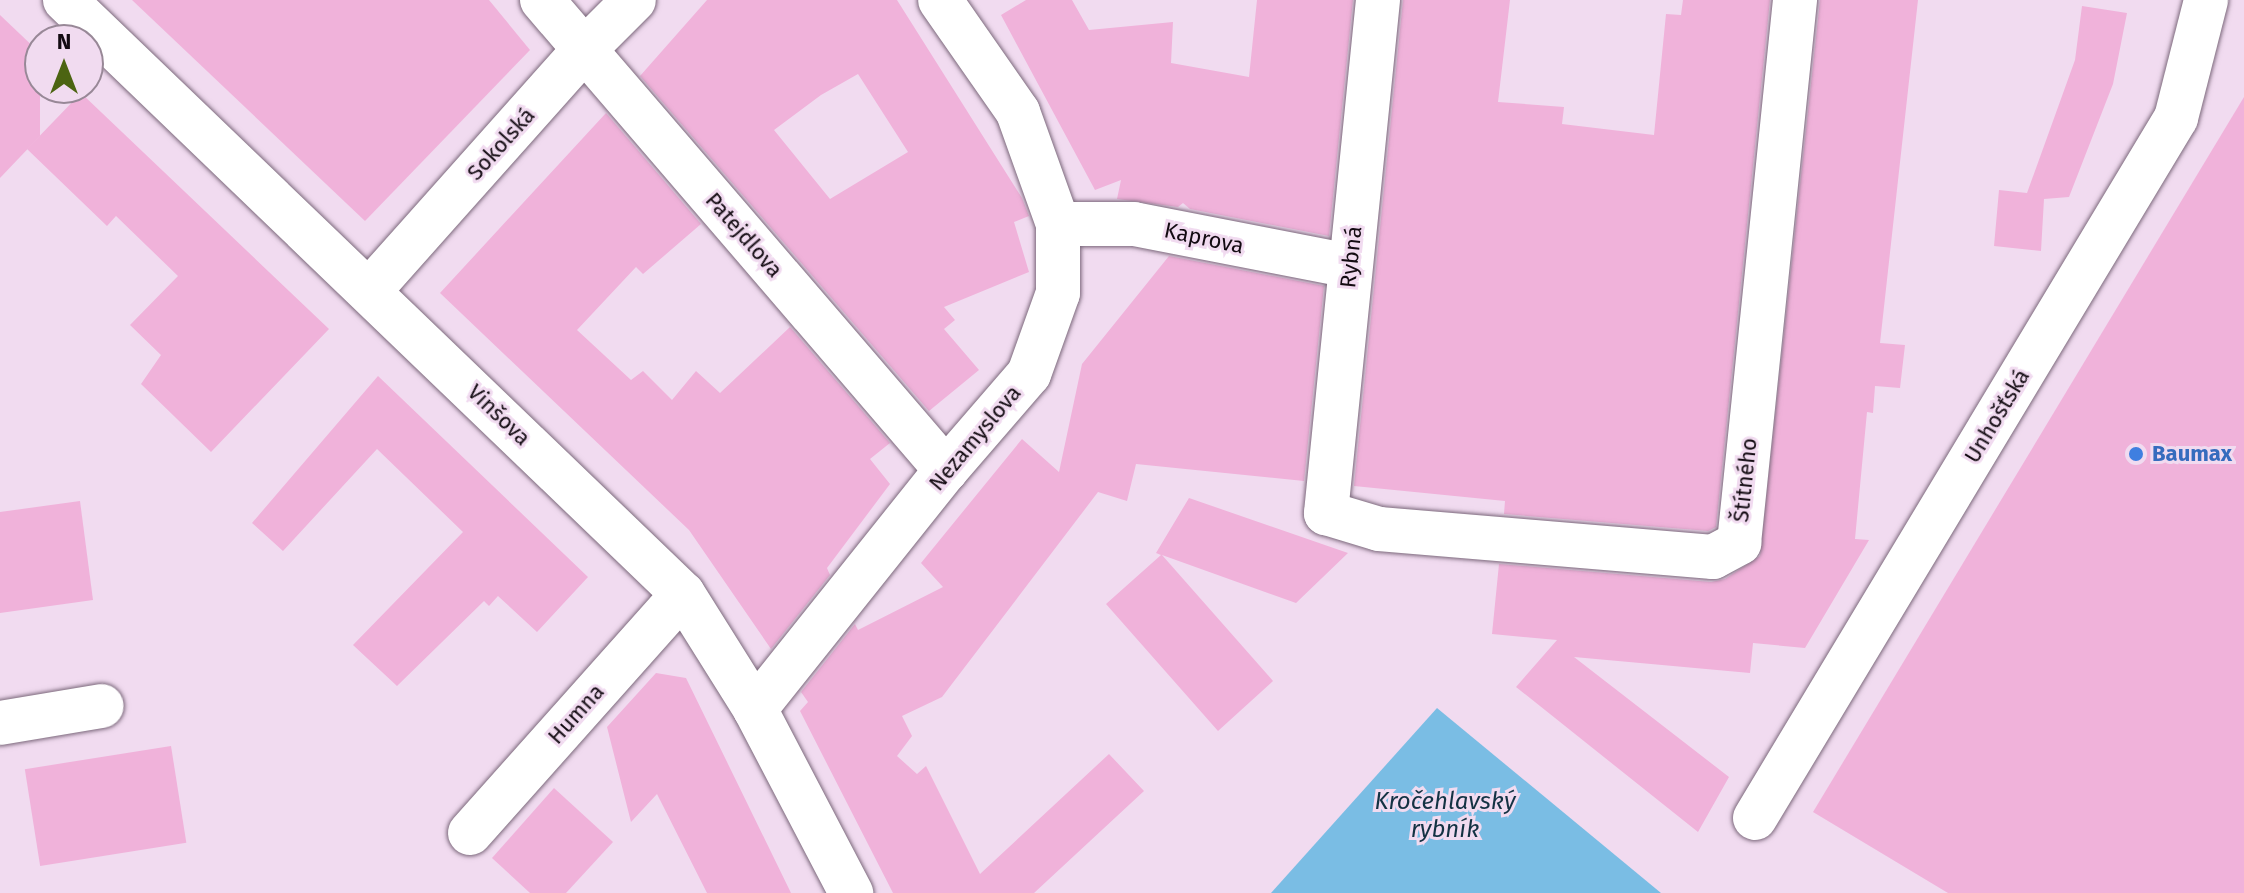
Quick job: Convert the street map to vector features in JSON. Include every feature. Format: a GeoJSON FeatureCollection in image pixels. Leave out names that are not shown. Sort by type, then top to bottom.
{"type":"FeatureCollection","features":[{"type":"Feature","properties":{"kind":"street","name":"Vinšova"},"geometry":{"type":"LineString","coordinates":[[65,0],[683,594],[755,709],[851,893]]}},
{"type":"Feature","properties":{"kind":"street","name":"Patejdlova"},"geometry":{"type":"LineString","coordinates":[[542,0],[946,470]]}},
{"type":"Feature","properties":{"kind":"street","name":"Sokolská"},"geometry":{"type":"LineString","coordinates":[[370,290],[585,49],[634,0]]}},
{"type":"Feature","properties":{"kind":"street","name":"Nezamyslova"},"geometry":{"type":"LineString","coordinates":[[755,709],[946,470],[1029,374],[1058,293],[1058,224],[1018,112],[940,0]]}},
{"type":"Feature","properties":{"kind":"street","name":"Rybná"},"geometry":{"type":"LineString","coordinates":[[1326,513],[1378,0]]}},
{"type":"Feature","properties":{"kind":"street","name":"Štítného"},"geometry":{"type":"LineString","coordinates":[[1326,513],[1379,529],[1713,557],[1739,543],[1795,0]]}},
{"type":"Feature","properties":{"kind":"street","name":"Unhošťská"},"geometry":{"type":"LineString","coordinates":[[1755,818],[2176,118],[2206,0]]}},
{"type":"Feature","properties":{"kind":"street","name":"Kaprova"},"geometry":{"type":"LineString","coordinates":[[1058,224],[1134,224],[1350,266]]}},
{"type":"Feature","properties":{"kind":"street","name":"Humna"},"geometry":{"type":"LineString","coordinates":[[470,833],[683,594]]}},
{"type":"Feature","properties":{"kind":"street"},"geometry":{"type":"LineString","coordinates":[[0,723],[102,706]]}},
{"type":"Feature","properties":{"kind":"water","name":"Kročehlavský rybník"},"geometry":{"type":"Polygon","coordinates":[[[1437,708],[1661,893],[1271,893],[1437,708]]]}},
{"type":"Feature","properties":{"kind":"building"},"geometry":{"type":"Polygon","coordinates":[[[132,0],[489,0],[530,50],[365,221],[132,0]]]}},
{"type":"Feature","properties":{"kind":"building"},"geometry":{"type":"Polygon","coordinates":[[[707,0],[897,0],[1022,198],[1029,216],[1014,222],[1029,272],[944,307],[955,320],[944,329],[979,370],[929,411],[640,76],[707,0]],[[858,74],[821,95],[774,130],[830,199],[908,152],[858,74]]]}},
{"type":"Feature","properties":{"kind":"building"},"geometry":{"type":"Polygon","coordinates":[[[1026,0],[1072,0],[1089,30],[1173,22],[1171,63],[1249,77],[1257,0],[1353,0],[1329,236],[1190,209],[1183,203],[1178,207],[1117,199],[1121,180],[1095,190],[1001,15],[1026,0]]]}},
{"type":"Feature","properties":{"kind":"building"},"geometry":{"type":"Polygon","coordinates":[[[1403,0],[1510,0],[1498,102],[1564,107],[1562,124],[1654,135],[1666,14],[1681,15],[1683,0],[1770,0],[1716,527],[1708,531],[1504,514],[1505,501],[1354,486],[1403,0]]]}},
{"type":"Feature","properties":{"kind":"building"},"geometry":{"type":"Polygon","coordinates":[[[1820,0],[1918,0],[1880,343],[1905,345],[1900,388],[1875,386],[1873,413],[1867,412],[1855,539],[1869,540],[1805,648],[1753,643],[1750,673],[1574,657],[1729,777],[1698,832],[1516,687],[1557,640],[1492,634],[1499,564],[1711,582],[1725,579],[1760,556],[1820,0]]]}},
{"type":"Feature","properties":{"kind":"building"},"geometry":{"type":"Polygon","coordinates":[[[2082,6],[2127,13],[2113,84],[2069,197],[2044,199],[2041,251],[1994,246],[1999,190],[2027,193],[2075,60],[2082,6]]]}},
{"type":"Feature","properties":{"kind":"building"},"geometry":{"type":"Polygon","coordinates":[[[0,15],[24,38],[24,104],[40,104],[40,136],[0,178],[0,15]]]}},
{"type":"Feature","properties":{"kind":"building","name":"Baumax"},"geometry":{"type":"Polygon","coordinates":[[[2244,97],[2244,893],[1948,893],[1813,812],[2244,97]]]}},
{"type":"Feature","properties":{"kind":"building"},"geometry":{"type":"Polygon","coordinates":[[[70,104],[93,104],[329,329],[211,452],[141,384],[161,355],[130,325],[178,276],[116,216],[107,226],[27,149],[70,104]]]}},
{"type":"Feature","properties":{"kind":"building"},"geometry":{"type":"Polygon","coordinates":[[[606,113],[701,224],[643,274],[636,267],[577,330],[631,380],[643,371],[672,400],[696,371],[720,393],[790,327],[890,443],[870,459],[890,484],[827,568],[830,575],[771,649],[689,530],[440,293],[606,113]]]}},
{"type":"Feature","properties":{"kind":"building"},"geometry":{"type":"Polygon","coordinates":[[[1169,256],[1324,286],[1304,481],[1136,464],[1127,501],[1098,492],[942,697],[902,716],[912,736],[897,756],[917,774],[926,766],[980,874],[1109,754],[1144,791],[1034,893],[893,893],[800,711],[808,702],[801,692],[855,624],[858,630],[943,587],[921,563],[1022,439],[1059,472],[1082,364],[1169,256]]]}},
{"type":"Feature","properties":{"kind":"building"},"geometry":{"type":"Polygon","coordinates":[[[378,376],[588,577],[537,632],[498,596],[489,606],[484,601],[397,686],[353,645],[463,532],[377,449],[283,551],[252,523],[378,376]]]}},
{"type":"Feature","properties":{"kind":"building"},"geometry":{"type":"Polygon","coordinates":[[[1189,498],[1348,553],[1296,603],[1162,555],[1273,681],[1218,731],[1106,604],[1161,555],[1156,553],[1189,498]]]}},
{"type":"Feature","properties":{"kind":"building"},"geometry":{"type":"Polygon","coordinates":[[[80,501],[93,600],[0,613],[0,512],[80,501]]]}},
{"type":"Feature","properties":{"kind":"building"},"geometry":{"type":"Polygon","coordinates":[[[656,673],[686,678],[791,893],[707,893],[657,794],[631,822],[607,727],[656,673]]]}},
{"type":"Feature","properties":{"kind":"building"},"geometry":{"type":"Polygon","coordinates":[[[171,746],[186,843],[40,866],[25,769],[171,746]]]}},
{"type":"Feature","properties":{"kind":"building"},"geometry":{"type":"Polygon","coordinates":[[[554,788],[613,842],[566,893],[530,893],[492,858],[554,788]]]}},
{"type":"Feature","properties":{"kind":"place","name":"Baumax"},"geometry":{"type":"Point","coordinates":[2136,454]}}]}
